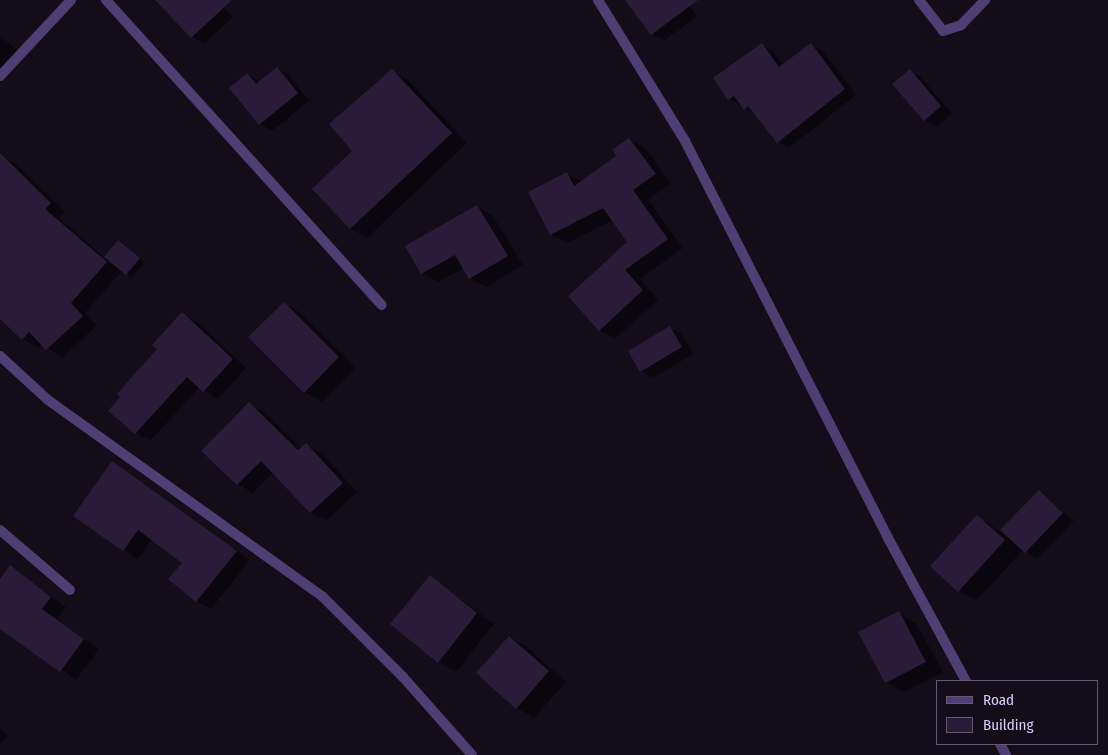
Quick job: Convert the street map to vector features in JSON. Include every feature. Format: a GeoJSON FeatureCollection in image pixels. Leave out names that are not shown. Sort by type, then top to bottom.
{"type":"FeatureCollection","features":[{"type":"Feature","properties":{"kind":"street"},"geometry":{"type":"LineString","coordinates":[[0,76],[71,0]]}},
{"type":"Feature","properties":{"kind":"street"},"geometry":{"type":"LineString","coordinates":[[106,0],[382,306]]}},
{"type":"Feature","properties":{"kind":"street"},"geometry":{"type":"LineString","coordinates":[[598,0],[690,150],[888,538],[965,680]]}},
{"type":"Feature","properties":{"kind":"street"},"geometry":{"type":"LineString","coordinates":[[919,0],[944,31],[961,25],[985,0]]}},
{"type":"Feature","properties":{"kind":"street"},"geometry":{"type":"LineString","coordinates":[[0,356],[48,400],[323,597],[404,677],[472,755]]}},
{"type":"Feature","properties":{"kind":"street"},"geometry":{"type":"LineString","coordinates":[[0,530],[70,590]]}},
{"type":"Feature","properties":{"kind":"building"},"geometry":{"type":"Polygon","coordinates":[[[155,0],[232,0],[191,38],[155,0]]]}},
{"type":"Feature","properties":{"kind":"building"},"geometry":{"type":"Polygon","coordinates":[[[625,0],[698,0],[651,35],[625,0]]]}},
{"type":"Feature","properties":{"kind":"building"},"geometry":{"type":"Polygon","coordinates":[[[762,43],[779,67],[811,43],[845,89],[777,143],[748,106],[744,110],[734,96],[728,100],[713,78],[762,43]]]}},
{"type":"Feature","properties":{"kind":"building"},"geometry":{"type":"Polygon","coordinates":[[[277,67],[298,93],[259,125],[229,88],[247,73],[256,84],[277,67]]]}},
{"type":"Feature","properties":{"kind":"building"},"geometry":{"type":"Polygon","coordinates":[[[392,69],[452,133],[350,229],[312,189],[352,151],[329,124],[392,69]]]}},
{"type":"Feature","properties":{"kind":"building"},"geometry":{"type":"Polygon","coordinates":[[[910,69],[941,106],[924,121],[892,84],[910,69]]]}},
{"type":"Feature","properties":{"kind":"building"},"geometry":{"type":"Polygon","coordinates":[[[629,138],[656,174],[633,190],[668,239],[625,270],[643,290],[599,331],[568,296],[627,242],[603,208],[550,235],[528,192],[567,172],[574,186],[616,156],[612,150],[629,138]]]}},
{"type":"Feature","properties":{"kind":"building"},"geometry":{"type":"Polygon","coordinates":[[[0,153],[51,203],[45,209],[107,262],[71,303],[83,316],[46,350],[29,332],[22,340],[0,319],[0,153]]]}},
{"type":"Feature","properties":{"kind":"building"},"geometry":{"type":"Polygon","coordinates":[[[477,205],[508,256],[469,279],[455,255],[421,274],[405,246],[477,205]]]}},
{"type":"Feature","properties":{"kind":"building"},"geometry":{"type":"Polygon","coordinates":[[[118,240],[140,258],[126,275],[104,257],[118,240]]]}},
{"type":"Feature","properties":{"kind":"building"},"geometry":{"type":"Polygon","coordinates":[[[284,302],[339,357],[304,393],[248,337],[284,302]]]}},
{"type":"Feature","properties":{"kind":"building"},"geometry":{"type":"Polygon","coordinates":[[[182,312],[233,359],[203,392],[187,377],[135,434],[108,411],[120,397],[117,394],[157,349],[152,345],[182,312]]]}},
{"type":"Feature","properties":{"kind":"building"},"geometry":{"type":"Polygon","coordinates":[[[670,326],[682,347],[640,372],[628,351],[670,326]]]}},
{"type":"Feature","properties":{"kind":"building"},"geometry":{"type":"Polygon","coordinates":[[[249,402],[298,450],[306,443],[343,483],[310,513],[261,461],[237,485],[201,451],[249,402]]]}},
{"type":"Feature","properties":{"kind":"building"},"geometry":{"type":"Polygon","coordinates":[[[112,461],[237,551],[196,602],[168,579],[182,563],[138,530],[123,551],[73,516],[112,461]]]}},
{"type":"Feature","properties":{"kind":"building"},"geometry":{"type":"Polygon","coordinates":[[[1039,490],[1063,513],[1025,553],[1000,530],[1039,490]]]}},
{"type":"Feature","properties":{"kind":"building"},"geometry":{"type":"Polygon","coordinates":[[[977,515],[1005,540],[958,592],[930,566],[977,515]]]}},
{"type":"Feature","properties":{"kind":"building"},"geometry":{"type":"Polygon","coordinates":[[[10,565],[51,597],[42,609],[84,639],[60,672],[0,629],[0,579],[10,565]]]}},
{"type":"Feature","properties":{"kind":"building"},"geometry":{"type":"Polygon","coordinates":[[[430,575],[477,613],[438,663],[390,624],[430,575]]]}},
{"type":"Feature","properties":{"kind":"building"},"geometry":{"type":"Polygon","coordinates":[[[899,611],[926,662],[885,683],[858,632],[899,611]]]}},
{"type":"Feature","properties":{"kind":"building"},"geometry":{"type":"Polygon","coordinates":[[[509,636],[549,671],[516,709],[476,673],[509,636]]]}}]}
